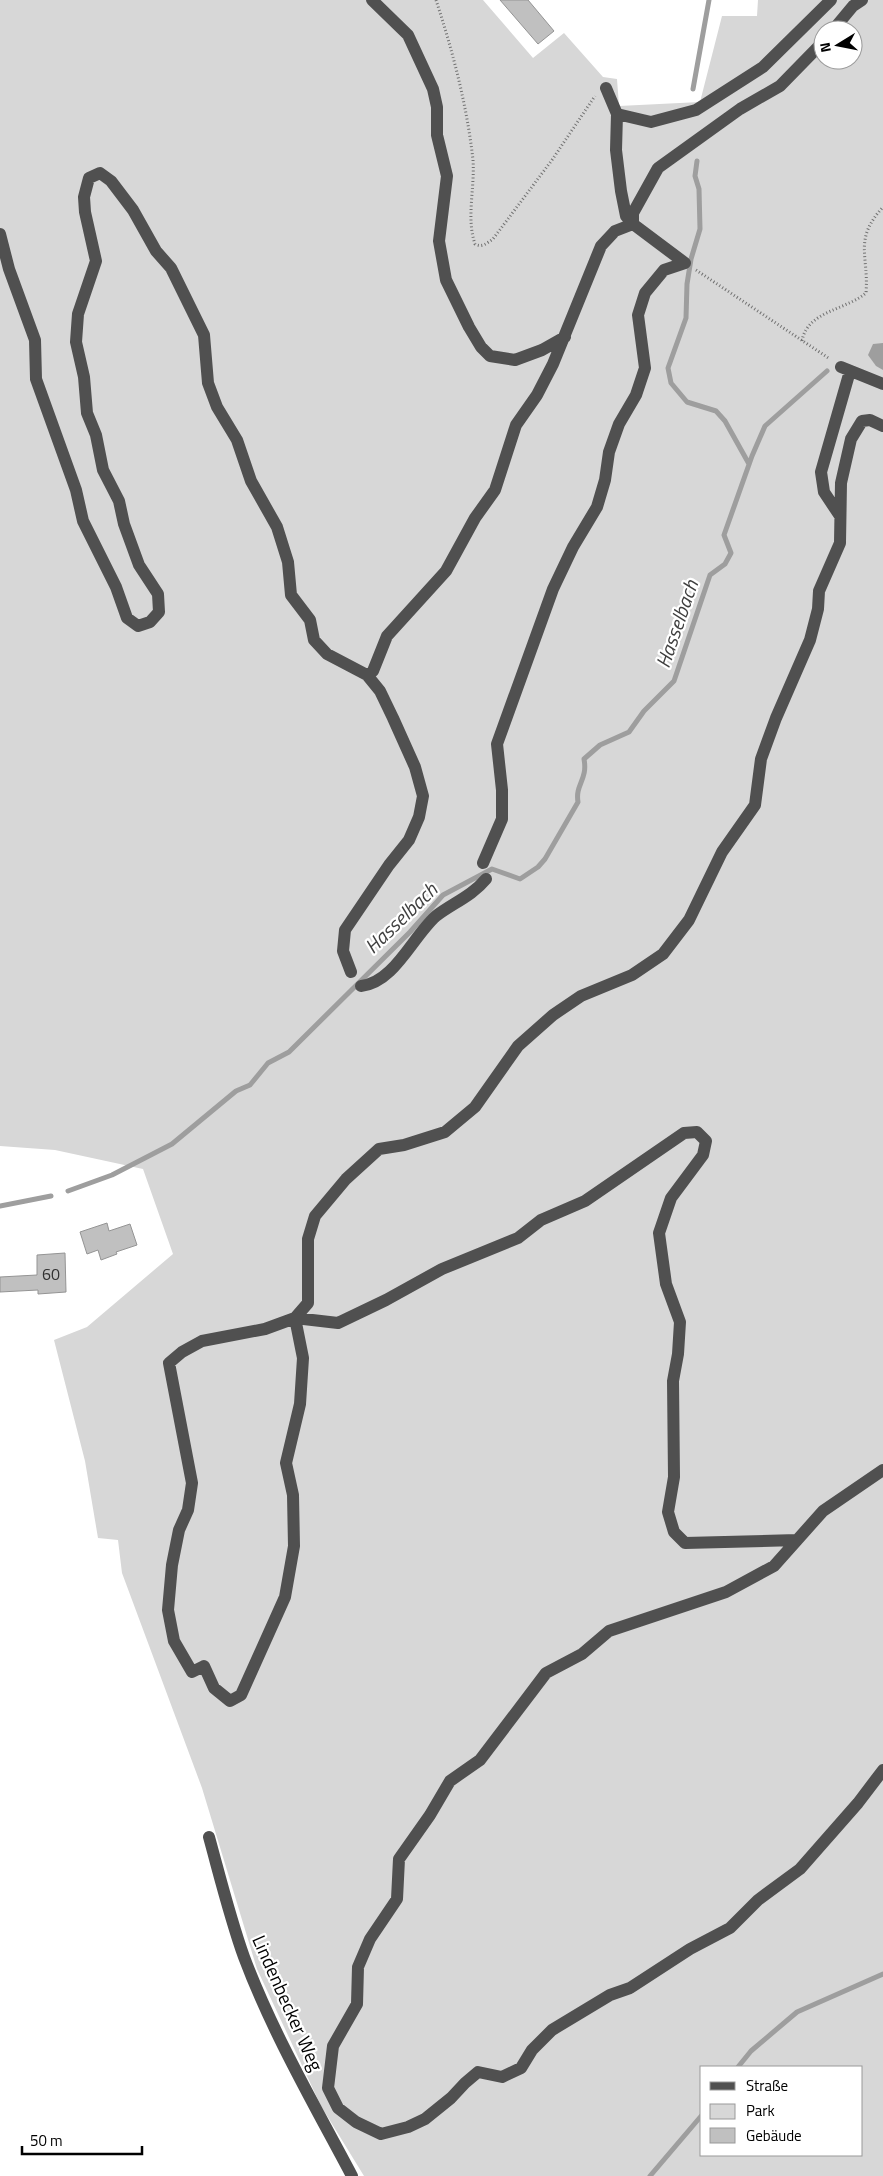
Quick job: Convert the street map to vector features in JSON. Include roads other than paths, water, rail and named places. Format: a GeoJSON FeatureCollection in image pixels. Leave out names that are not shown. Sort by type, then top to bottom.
{"type":"FeatureCollection","features":[{"type":"Feature","properties":{"kind":"street"},"geometry":{"type":"LineString","coordinates":[[372,0],[408,35],[433,89],[437,107],[437,135],[447,176],[440,241],[446,280],[481,347],[490,356],[515,360],[542,350],[565,337]]}},
{"type":"Feature","properties":{"kind":"street"},"geometry":{"type":"LineString","coordinates":[[617,114],[651,122],[696,110],[763,67],[831,0]]}},
{"type":"Feature","properties":{"kind":"street"},"geometry":{"type":"LineString","coordinates":[[841,20],[853,6],[862,0]]}},
{"type":"Feature","properties":{"kind":"street"},"geometry":{"type":"LineString","coordinates":[[633,224],[633,213],[658,168],[740,108],[780,86],[813,52]]}},
{"type":"Feature","properties":{"kind":"street"},"geometry":{"type":"LineString","coordinates":[[483,863],[502,819],[502,790],[497,744],[553,589],[572,547],[597,507],[605,480],[609,452],[619,424],[636,396],[645,368],[638,315],[645,293],[664,270],[685,262],[633,224],[626,216],[616,150],[617,114],[606,88]]}},
{"type":"Feature","properties":{"kind":"street"},"geometry":{"type":"LineString","coordinates":[[0,234],[9,269],[35,340],[36,379],[76,490],[83,521],[116,587],[127,618],[138,626],[150,622],[159,612],[158,594],[139,565],[124,524],[119,501],[103,470],[96,435],[87,413],[84,377],[76,342],[78,314],[96,261],[90,240],[84,197],[89,178],[100,173],[111,181],[133,210],[156,251],[171,268],[204,335],[208,383],[217,407],[237,440],[250,481],[277,526],[288,562],[291,595],[310,620],[314,640],[327,654],[367,675],[380,691],[393,718],[415,767],[423,796],[419,817],[410,840],[389,865],[345,930],[343,951],[351,972]]}},
{"type":"Feature","properties":{"kind":"street"},"geometry":{"type":"LineString","coordinates":[[367,675],[373,671],[386,636],[446,571],[475,518],[494,490],[516,425],[538,394],[565,337],[601,246],[615,231],[633,224]]}},
{"type":"Feature","properties":{"kind":"street"},"geometry":{"type":"LineString","coordinates":[[840,516],[824,492],[820,472],[845,369],[883,384]]}},
{"type":"Feature","properties":{"kind":"street"},"geometry":{"type":"LineString","coordinates":[[295,1318],[308,1303],[308,1239],[316,1216],[346,1179],[379,1150],[404,1145],[445,1132],[475,1107],[518,1046],[553,1015],[581,996],[632,976],[663,954],[689,920],[722,852],[755,805],[761,759],[776,718],[810,640],[815,624],[820,591],[840,543],[841,483],[851,439],[862,421],[870,420],[883,426]]}},
{"type":"Feature","properties":{"kind":"street"},"geometry":{"type":"LineString","coordinates":[[362,986],[370,985],[382,979],[436,917],[478,889],[486,879]]}},
{"type":"Feature","properties":{"kind":"street"},"geometry":{"type":"LineString","coordinates":[[295,1318],[303,1358],[300,1404],[286,1463],[293,1495],[294,1546],[285,1597],[241,1695],[230,1701],[214,1688],[204,1666],[192,1672],[174,1641],[168,1610],[172,1565],[180,1530],[188,1510],[192,1483],[169,1363],[182,1352],[202,1341],[265,1328],[295,1318],[338,1323],[386,1300],[442,1269],[518,1238],[542,1220],[585,1201],[684,1133],[697,1132],[706,1141],[703,1154],[671,1198],[658,1233],[666,1284],[680,1322],[678,1354],[673,1381],[674,1476],[668,1512],[674,1532],[686,1543],[797,1540]]}},
{"type":"Feature","properties":{"kind":"street"},"geometry":{"type":"LineString","coordinates":[[883,1470],[823,1511],[774,1566],[726,1592],[609,1631],[582,1654],[546,1673],[480,1760],[450,1782],[430,1815],[399,1859],[397,1899],[370,1939],[358,1966],[357,2004],[333,2046],[328,2088],[338,2108],[356,2122],[381,2134],[408,2128],[425,2119],[451,2098],[464,2083],[478,2072],[502,2077],[521,2068],[532,2050],[552,2030],[610,1995],[630,1988],[690,1948],[730,1928],[758,1900],[800,1869],[858,1803],[883,1770]]}},
{"type":"Feature","properties":{"kind":"street","name":"Lindenbecker Weg"},"geometry":{"type":"LineString","coordinates":[[209,1837],[245,1960],[307,2092],[352,2176]]}},
{"type":"Feature","properties":{"kind":"waterway","name":"Hasselbach"},"geometry":{"type":"LineString","coordinates":[[693,89],[709,0]]}},
{"type":"Feature","properties":{"kind":"waterway","name":"Hasselbach"},"geometry":{"type":"LineString","coordinates":[[697,161],[695,176],[699,189],[700,229],[691,259],[687,284],[686,318],[668,368],[671,383],[687,402],[716,411],[725,421],[749,464]]}},
{"type":"Feature","properties":{"kind":"waterway","name":"Hasselbach"},"geometry":{"type":"LineString","coordinates":[[68,1191],[112,1175],[172,1144],[236,1091],[250,1085],[268,1063],[289,1052],[410,932],[443,895],[492,869],[520,879],[538,867],[545,859],[578,802],[578,791],[585,766],[584,759],[600,745],[629,732],[644,711],[674,681],[710,575],[725,564],[731,553],[724,535],[752,456],[765,426],[827,371]]}},
{"type":"Feature","properties":{"kind":"waterway","name":"Hasselbach"},"geometry":{"type":"LineString","coordinates":[[0,1206],[51,1196]]}},
{"type":"Feature","properties":{"kind":"waterway"},"geometry":{"type":"LineString","coordinates":[[739,2066],[751,2051],[797,2012],[883,1974]]}},
{"type":"Feature","properties":{"kind":"waterway"},"geometry":{"type":"LineString","coordinates":[[650,2176],[700,2117]]}}]}
